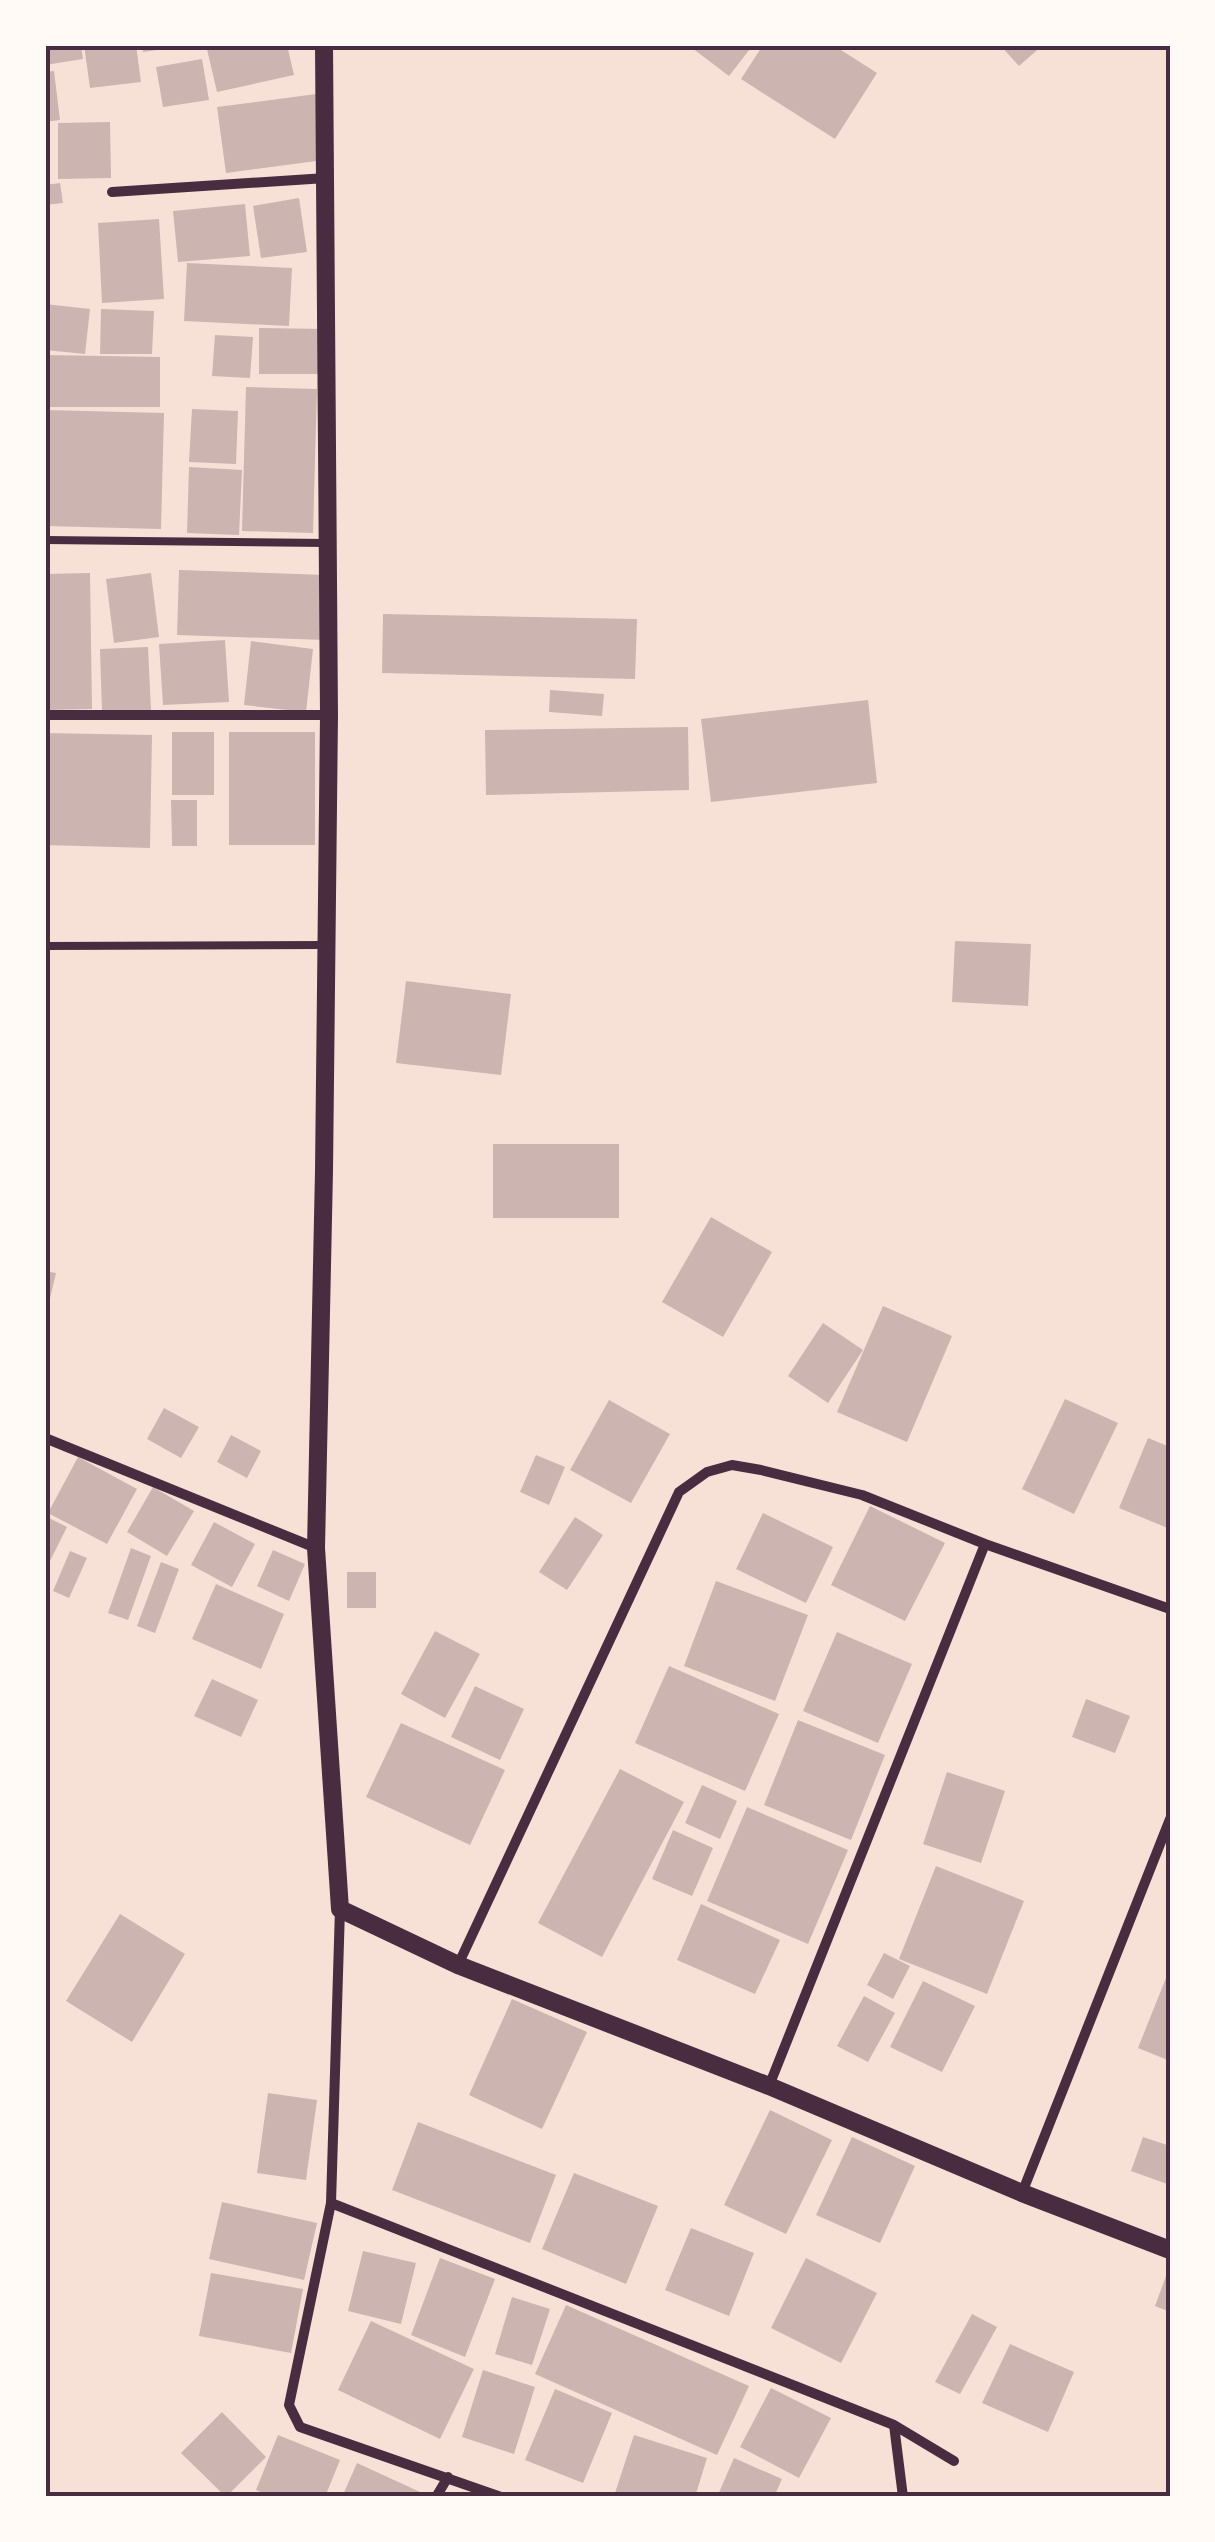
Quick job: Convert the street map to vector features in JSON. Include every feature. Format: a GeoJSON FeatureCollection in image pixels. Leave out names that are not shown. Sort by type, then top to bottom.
{"type":"FeatureCollection","features":[{"type":"Feature","properties":{"kind":"street"},"geometry":{"type":"LineString","coordinates":[[324,45],[328,715],[316,1548],[340,1909],[331,2202],[288,2405],[300,2427],[501,2497]]}},
{"type":"Feature","properties":{"kind":"street"},"geometry":{"type":"LineString","coordinates":[[112,192],[326,178]]}},
{"type":"Feature","properties":{"kind":"street"},"geometry":{"type":"LineString","coordinates":[[45,715],[328,715]]}},
{"type":"Feature","properties":{"kind":"street"},"geometry":{"type":"LineString","coordinates":[[45,1438],[316,1548]]}},
{"type":"Feature","properties":{"kind":"street"},"geometry":{"type":"LineString","coordinates":[[458,1965],[679,1492],[707,1472],[732,1465],[862,1495],[984,1544],[1170,1610]]}},
{"type":"Feature","properties":{"kind":"street"},"geometry":{"type":"LineString","coordinates":[[769,2086],[984,1544]]}},
{"type":"Feature","properties":{"kind":"street"},"geometry":{"type":"LineString","coordinates":[[1022,2193],[1170,1818]]}},
{"type":"Feature","properties":{"kind":"street"},"geometry":{"type":"LineString","coordinates":[[340,1909],[458,1965],[769,2086],[1022,2193],[1170,2250]]}},
{"type":"Feature","properties":{"kind":"street"},"geometry":{"type":"LineString","coordinates":[[331,2202],[894,2424],[954,2461]]}},
{"type":"Feature","properties":{"kind":"street"},"geometry":{"type":"LineString","coordinates":[[894,2424],[903,2497]]}},
{"type":"Feature","properties":{"kind":"street"},"geometry":{"type":"LineString","coordinates":[[436,2497],[448,2477]]}},
{"type":"Feature","properties":{"kind":"lane"},"geometry":{"type":"LineString","coordinates":[[45,540],[326,543]]}},
{"type":"Feature","properties":{"kind":"lane"},"geometry":{"type":"LineString","coordinates":[[45,946],[326,945]]}},
{"type":"Feature","properties":{"kind":"building"},"geometry":{"type":"Polygon","coordinates":[[[45,45],[81,45],[83,59],[45,65],[45,45]]]}},
{"type":"Feature","properties":{"kind":"building"},"geometry":{"type":"Polygon","coordinates":[[[84,45],[136,45],[141,82],[90,88],[84,45]]]}},
{"type":"Feature","properties":{"kind":"building"},"geometry":{"type":"Polygon","coordinates":[[[142,45],[178,45],[178,47],[143,52],[142,45]]]}},
{"type":"Feature","properties":{"kind":"building"},"geometry":{"type":"Polygon","coordinates":[[[206,45],[287,45],[294,75],[217,92],[206,45]]]}},
{"type":"Feature","properties":{"kind":"building"},"geometry":{"type":"Polygon","coordinates":[[[688,45],[753,45],[729,76],[688,45]]]}},
{"type":"Feature","properties":{"kind":"building"},"geometry":{"type":"Polygon","coordinates":[[[763,45],[833,45],[877,73],[835,139],[741,79],[763,45]]]}},
{"type":"Feature","properties":{"kind":"building"},"geometry":{"type":"Polygon","coordinates":[[[1000,45],[1043,45],[1019,66],[1000,45]]]}},
{"type":"Feature","properties":{"kind":"building"},"geometry":{"type":"Polygon","coordinates":[[[202,59],[209,100],[163,107],[156,67],[202,59]]]}},
{"type":"Feature","properties":{"kind":"building"},"geometry":{"type":"Polygon","coordinates":[[[54,71],[60,120],[45,122],[45,72],[54,71]]]}},
{"type":"Feature","properties":{"kind":"building"},"geometry":{"type":"Polygon","coordinates":[[[316,94],[324,160],[226,173],[217,107],[316,94]]]}},
{"type":"Feature","properties":{"kind":"building"},"geometry":{"type":"Polygon","coordinates":[[[110,122],[111,178],[58,179],[58,123],[110,122]]]}},
{"type":"Feature","properties":{"kind":"building"},"geometry":{"type":"Polygon","coordinates":[[[60,183],[63,203],[45,205],[45,185],[60,183]]]}},
{"type":"Feature","properties":{"kind":"building"},"geometry":{"type":"Polygon","coordinates":[[[299,198],[307,252],[261,258],[253,206],[299,198]]]}},
{"type":"Feature","properties":{"kind":"building"},"geometry":{"type":"Polygon","coordinates":[[[245,204],[250,256],[178,262],[173,211],[245,204]]]}},
{"type":"Feature","properties":{"kind":"building"},"geometry":{"type":"Polygon","coordinates":[[[159,219],[164,299],[102,303],[98,223],[159,219]]]}},
{"type":"Feature","properties":{"kind":"building"},"geometry":{"type":"Polygon","coordinates":[[[187,263],[292,268],[289,326],[184,321],[187,263]]]}},
{"type":"Feature","properties":{"kind":"building"},"geometry":{"type":"Polygon","coordinates":[[[45,304],[90,309],[85,354],[45,350],[45,304]]]}},
{"type":"Feature","properties":{"kind":"building"},"geometry":{"type":"Polygon","coordinates":[[[101,309],[154,311],[152,354],[100,354],[101,309]]]}},
{"type":"Feature","properties":{"kind":"building"},"geometry":{"type":"Polygon","coordinates":[[[259,328],[326,329],[326,374],[259,374],[259,328]]]}},
{"type":"Feature","properties":{"kind":"building"},"geometry":{"type":"Polygon","coordinates":[[[215,335],[253,337],[250,378],[212,376],[215,335]]]}},
{"type":"Feature","properties":{"kind":"building"},"geometry":{"type":"Polygon","coordinates":[[[45,355],[160,357],[160,407],[45,407],[45,355]]]}},
{"type":"Feature","properties":{"kind":"building"},"geometry":{"type":"Polygon","coordinates":[[[246,387],[317,389],[313,533],[242,531],[246,387]]]}},
{"type":"Feature","properties":{"kind":"building"},"geometry":{"type":"Polygon","coordinates":[[[192,409],[238,411],[236,464],[189,462],[192,409]]]}},
{"type":"Feature","properties":{"kind":"building"},"geometry":{"type":"Polygon","coordinates":[[[45,410],[164,413],[161,529],[45,526],[45,410]]]}},
{"type":"Feature","properties":{"kind":"building"},"geometry":{"type":"Polygon","coordinates":[[[189,467],[242,470],[239,535],[187,533],[189,467]]]}},
{"type":"Feature","properties":{"kind":"building"},"geometry":{"type":"Polygon","coordinates":[[[179,570],[326,575],[324,640],[177,635],[179,570]]]}},
{"type":"Feature","properties":{"kind":"building"},"geometry":{"type":"Polygon","coordinates":[[[90,573],[92,709],[45,710],[45,574],[90,573]]]}},
{"type":"Feature","properties":{"kind":"building"},"geometry":{"type":"Polygon","coordinates":[[[151,573],[159,637],[114,643],[106,579],[151,573]]]}},
{"type":"Feature","properties":{"kind":"building"},"geometry":{"type":"Polygon","coordinates":[[[383,614],[637,619],[635,679],[382,673],[383,614]]]}},
{"type":"Feature","properties":{"kind":"building"},"geometry":{"type":"Polygon","coordinates":[[[225,640],[229,702],[163,705],[159,644],[225,640]]]}},
{"type":"Feature","properties":{"kind":"building"},"geometry":{"type":"Polygon","coordinates":[[[251,641],[313,649],[306,712],[244,705],[251,641]]]}},
{"type":"Feature","properties":{"kind":"building"},"geometry":{"type":"Polygon","coordinates":[[[148,647],[151,710],[102,712],[100,649],[148,647]]]}},
{"type":"Feature","properties":{"kind":"building"},"geometry":{"type":"Polygon","coordinates":[[[550,690],[604,694],[602,716],[549,712],[550,690]]]}},
{"type":"Feature","properties":{"kind":"building"},"geometry":{"type":"Polygon","coordinates":[[[868,700],[877,783],[711,802],[701,719],[868,700]]]}},
{"type":"Feature","properties":{"kind":"building"},"geometry":{"type":"Polygon","coordinates":[[[688,727],[689,790],[486,795],[485,730],[688,727]]]}},
{"type":"Feature","properties":{"kind":"building"},"geometry":{"type":"Polygon","coordinates":[[[172,732],[214,732],[214,795],[172,795],[172,732]]]}},
{"type":"Feature","properties":{"kind":"building"},"geometry":{"type":"Polygon","coordinates":[[[229,732],[315,732],[315,845],[229,845],[229,732]]]}},
{"type":"Feature","properties":{"kind":"building"},"geometry":{"type":"Polygon","coordinates":[[[45,733],[152,735],[150,848],[45,845],[45,733]]]}},
{"type":"Feature","properties":{"kind":"building"},"geometry":{"type":"Polygon","coordinates":[[[171,800],[197,800],[197,846],[172,846],[171,800]]]}},
{"type":"Feature","properties":{"kind":"building"},"geometry":{"type":"Polygon","coordinates":[[[955,941],[1031,944],[1028,1006],[952,1002],[955,941]]]}},
{"type":"Feature","properties":{"kind":"building"},"geometry":{"type":"Polygon","coordinates":[[[406,981],[511,994],[501,1075],[396,1063],[406,981]]]}},
{"type":"Feature","properties":{"kind":"building"},"geometry":{"type":"Polygon","coordinates":[[[493,1144],[619,1144],[619,1218],[493,1218],[493,1144]]]}},
{"type":"Feature","properties":{"kind":"building"},"geometry":{"type":"Polygon","coordinates":[[[711,1217],[772,1252],[723,1337],[662,1302],[711,1217]]]}},
{"type":"Feature","properties":{"kind":"building"},"geometry":{"type":"Polygon","coordinates":[[[45,1271],[56,1273],[46,1315],[45,1315],[45,1271]]]}},
{"type":"Feature","properties":{"kind":"building"},"geometry":{"type":"Polygon","coordinates":[[[883,1306],[952,1336],[907,1442],[837,1412],[883,1306]]]}},
{"type":"Feature","properties":{"kind":"building"},"geometry":{"type":"Polygon","coordinates":[[[823,1323],[863,1350],[828,1403],[788,1376],[823,1323]]]}},
{"type":"Feature","properties":{"kind":"building"},"geometry":{"type":"Polygon","coordinates":[[[1065,1399],[1118,1423],[1074,1514],[1022,1489],[1065,1399]]]}},
{"type":"Feature","properties":{"kind":"building"},"geometry":{"type":"Polygon","coordinates":[[[609,1400],[670,1434],[631,1503],[570,1470],[609,1400]]]}},
{"type":"Feature","properties":{"kind":"building"},"geometry":{"type":"Polygon","coordinates":[[[164,1408],[199,1427],[181,1458],[147,1439],[164,1408]]]}},
{"type":"Feature","properties":{"kind":"building"},"geometry":{"type":"Polygon","coordinates":[[[231,1435],[261,1451],[247,1478],[217,1462],[231,1435]]]}},
{"type":"Feature","properties":{"kind":"building"},"geometry":{"type":"Polygon","coordinates":[[[1148,1438],[1170,1447],[1170,1529],[1119,1508],[1148,1438]]]}},
{"type":"Feature","properties":{"kind":"building"},"geometry":{"type":"Polygon","coordinates":[[[536,1455],[565,1467],[549,1505],[520,1492],[536,1455]]]}},
{"type":"Feature","properties":{"kind":"building"},"geometry":{"type":"Polygon","coordinates":[[[78,1457],[137,1489],[107,1544],[48,1513],[78,1457]]]}},
{"type":"Feature","properties":{"kind":"building"},"geometry":{"type":"Polygon","coordinates":[[[153,1487],[194,1511],[167,1556],[127,1532],[153,1487]]]}},
{"type":"Feature","properties":{"kind":"building"},"geometry":{"type":"Polygon","coordinates":[[[870,1506],[945,1543],[905,1621],[831,1585],[870,1506]]]}},
{"type":"Feature","properties":{"kind":"building"},"geometry":{"type":"Polygon","coordinates":[[[763,1513],[833,1547],[806,1603],[736,1569],[763,1513]]]}},
{"type":"Feature","properties":{"kind":"building"},"geometry":{"type":"Polygon","coordinates":[[[45,1516],[67,1527],[45,1571],[45,1516]]]}},
{"type":"Feature","properties":{"kind":"building"},"geometry":{"type":"Polygon","coordinates":[[[575,1517],[603,1535],[567,1590],[539,1572],[575,1517]]]}},
{"type":"Feature","properties":{"kind":"building"},"geometry":{"type":"Polygon","coordinates":[[[214,1522],[255,1544],[232,1587],[191,1565],[214,1522]]]}},
{"type":"Feature","properties":{"kind":"building"},"geometry":{"type":"Polygon","coordinates":[[[131,1548],[151,1556],[128,1620],[108,1613],[131,1548]]]}},
{"type":"Feature","properties":{"kind":"building"},"geometry":{"type":"Polygon","coordinates":[[[273,1550],[305,1564],[289,1601],[257,1586],[273,1550]]]}},
{"type":"Feature","properties":{"kind":"building"},"geometry":{"type":"Polygon","coordinates":[[[70,1551],[87,1558],[69,1598],[53,1591],[70,1551]]]}},
{"type":"Feature","properties":{"kind":"building"},"geometry":{"type":"Polygon","coordinates":[[[161,1562],[179,1569],[155,1633],[137,1626],[161,1562]]]}},
{"type":"Feature","properties":{"kind":"building"},"geometry":{"type":"Polygon","coordinates":[[[347,1572],[376,1572],[376,1608],[347,1608],[347,1572]]]}},
{"type":"Feature","properties":{"kind":"building"},"geometry":{"type":"Polygon","coordinates":[[[716,1581],[808,1615],[775,1701],[684,1666],[716,1581]]]}},
{"type":"Feature","properties":{"kind":"building"},"geometry":{"type":"Polygon","coordinates":[[[216,1584],[284,1614],[261,1669],[192,1639],[216,1584]]]}},
{"type":"Feature","properties":{"kind":"building"},"geometry":{"type":"Polygon","coordinates":[[[435,1631],[480,1654],[445,1718],[401,1694],[435,1631]]]}},
{"type":"Feature","properties":{"kind":"building"},"geometry":{"type":"Polygon","coordinates":[[[837,1632],[912,1664],[878,1743],[803,1711],[837,1632]]]}},
{"type":"Feature","properties":{"kind":"building"},"geometry":{"type":"Polygon","coordinates":[[[669,1666],[779,1714],[745,1791],[635,1743],[669,1666]]]}},
{"type":"Feature","properties":{"kind":"building"},"geometry":{"type":"Polygon","coordinates":[[[212,1679],[258,1700],[241,1737],[194,1716],[212,1679]]]}},
{"type":"Feature","properties":{"kind":"building"},"geometry":{"type":"Polygon","coordinates":[[[475,1686],[524,1709],[500,1760],[451,1737],[475,1686]]]}},
{"type":"Feature","properties":{"kind":"building"},"geometry":{"type":"Polygon","coordinates":[[[1086,1699],[1130,1716],[1115,1753],[1072,1737],[1086,1699]]]}},
{"type":"Feature","properties":{"kind":"building"},"geometry":{"type":"Polygon","coordinates":[[[798,1720],[885,1755],[851,1840],[764,1805],[798,1720]]]}},
{"type":"Feature","properties":{"kind":"building"},"geometry":{"type":"Polygon","coordinates":[[[401,1723],[505,1770],[470,1845],[366,1797],[401,1723]]]}},
{"type":"Feature","properties":{"kind":"building"},"geometry":{"type":"Polygon","coordinates":[[[620,1769],[684,1802],[602,1957],[538,1923],[620,1769]]]}},
{"type":"Feature","properties":{"kind":"building"},"geometry":{"type":"Polygon","coordinates":[[[947,1772],[1005,1791],[981,1863],[923,1844],[947,1772]]]}},
{"type":"Feature","properties":{"kind":"building"},"geometry":{"type":"Polygon","coordinates":[[[702,1785],[737,1801],[720,1839],[685,1823],[702,1785]]]}},
{"type":"Feature","properties":{"kind":"building"},"geometry":{"type":"Polygon","coordinates":[[[747,1807],[848,1850],[808,1944],[707,1901],[747,1807]]]}},
{"type":"Feature","properties":{"kind":"building"},"geometry":{"type":"Polygon","coordinates":[[[673,1830],[713,1848],[692,1896],[652,1879],[673,1830]]]}},
{"type":"Feature","properties":{"kind":"building"},"geometry":{"type":"Polygon","coordinates":[[[936,1866],[1024,1901],[987,1994],[899,1959],[936,1866]]]}},
{"type":"Feature","properties":{"kind":"building"},"geometry":{"type":"Polygon","coordinates":[[[701,1904],[780,1940],[755,1994],[677,1960],[701,1904]]]}},
{"type":"Feature","properties":{"kind":"building"},"geometry":{"type":"Polygon","coordinates":[[[120,1914],[185,1954],[132,2042],[66,2001],[120,1914]]]}},
{"type":"Feature","properties":{"kind":"building"},"geometry":{"type":"Polygon","coordinates":[[[884,1953],[910,1966],[893,1999],[867,1985],[884,1953]]]}},
{"type":"Feature","properties":{"kind":"building"},"geometry":{"type":"Polygon","coordinates":[[[1170,1968],[1170,2061],[1138,2048],[1170,1968]]]}},
{"type":"Feature","properties":{"kind":"building"},"geometry":{"type":"Polygon","coordinates":[[[923,1981],[975,2006],[942,2072],[890,2047],[923,1981]]]}},
{"type":"Feature","properties":{"kind":"building"},"geometry":{"type":"Polygon","coordinates":[[[864,1996],[895,2013],[868,2062],[837,2046],[864,1996]]]}},
{"type":"Feature","properties":{"kind":"building"},"geometry":{"type":"Polygon","coordinates":[[[512,1999],[587,2032],[542,2129],[469,2095],[512,1999]]]}},
{"type":"Feature","properties":{"kind":"building"},"geometry":{"type":"Polygon","coordinates":[[[268,2093],[317,2100],[306,2180],[257,2173],[268,2093]]]}},
{"type":"Feature","properties":{"kind":"building"},"geometry":{"type":"Polygon","coordinates":[[[770,2110],[832,2140],[786,2234],[724,2205],[770,2110]]]}},
{"type":"Feature","properties":{"kind":"building"},"geometry":{"type":"Polygon","coordinates":[[[418,2122],[556,2175],[530,2243],[392,2190],[418,2122]]]}},
{"type":"Feature","properties":{"kind":"building"},"geometry":{"type":"Polygon","coordinates":[[[852,2137],[915,2166],[880,2243],[816,2215],[852,2137]]]}},
{"type":"Feature","properties":{"kind":"building"},"geometry":{"type":"Polygon","coordinates":[[[1143,2137],[1170,2146],[1170,2185],[1131,2171],[1143,2137]]]}},
{"type":"Feature","properties":{"kind":"building"},"geometry":{"type":"Polygon","coordinates":[[[574,2173],[658,2206],[626,2284],[542,2249],[574,2173]]]}},
{"type":"Feature","properties":{"kind":"building"},"geometry":{"type":"Polygon","coordinates":[[[222,2202],[317,2223],[304,2280],[209,2259],[222,2202]]]}},
{"type":"Feature","properties":{"kind":"building"},"geometry":{"type":"Polygon","coordinates":[[[691,2228],[754,2253],[729,2316],[665,2290],[691,2228]]]}},
{"type":"Feature","properties":{"kind":"building"},"geometry":{"type":"Polygon","coordinates":[[[363,2251],[416,2263],[401,2324],[348,2311],[363,2251]]]}},
{"type":"Feature","properties":{"kind":"building"},"geometry":{"type":"Polygon","coordinates":[[[440,2258],[495,2279],[465,2357],[411,2335],[440,2258]]]}},
{"type":"Feature","properties":{"kind":"building"},"geometry":{"type":"Polygon","coordinates":[[[806,2258],[877,2293],[841,2363],[771,2328],[806,2258]]]}},
{"type":"Feature","properties":{"kind":"building"},"geometry":{"type":"Polygon","coordinates":[[[1170,2265],[1170,2312],[1155,2306],[1170,2265]]]}},
{"type":"Feature","properties":{"kind":"building"},"geometry":{"type":"Polygon","coordinates":[[[211,2273],[303,2289],[291,2353],[199,2336],[211,2273]]]}},
{"type":"Feature","properties":{"kind":"building"},"geometry":{"type":"Polygon","coordinates":[[[512,2297],[550,2309],[532,2365],[495,2354],[512,2297]]]}},
{"type":"Feature","properties":{"kind":"building"},"geometry":{"type":"Polygon","coordinates":[[[566,2305],[749,2386],[717,2455],[535,2374],[566,2305]]]}},
{"type":"Feature","properties":{"kind":"building"},"geometry":{"type":"Polygon","coordinates":[[[972,2314],[997,2327],[960,2394],[935,2382],[972,2314]]]}},
{"type":"Feature","properties":{"kind":"building"},"geometry":{"type":"Polygon","coordinates":[[[371,2321],[474,2369],[440,2439],[338,2390],[371,2321]]]}},
{"type":"Feature","properties":{"kind":"building"},"geometry":{"type":"Polygon","coordinates":[[[1010,2344],[1074,2372],[1048,2432],[982,2403],[1010,2344]]]}},
{"type":"Feature","properties":{"kind":"building"},"geometry":{"type":"Polygon","coordinates":[[[483,2370],[535,2387],[514,2454],[462,2437],[483,2370]]]}},
{"type":"Feature","properties":{"kind":"building"},"geometry":{"type":"Polygon","coordinates":[[[771,2388],[831,2418],[799,2478],[740,2447],[771,2388]]]}},
{"type":"Feature","properties":{"kind":"building"},"geometry":{"type":"Polygon","coordinates":[[[555,2389],[612,2413],[583,2483],[525,2460],[555,2389]]]}},
{"type":"Feature","properties":{"kind":"building"},"geometry":{"type":"Polygon","coordinates":[[[222,2412],[266,2457],[226,2497],[181,2453],[222,2412]]]}},
{"type":"Feature","properties":{"kind":"building"},"geometry":{"type":"Polygon","coordinates":[[[278,2435],[340,2460],[325,2497],[272,2497],[256,2490],[278,2435]]]}},
{"type":"Feature","properties":{"kind":"building"},"geometry":{"type":"Polygon","coordinates":[[[634,2435],[707,2458],[695,2497],[614,2496],[634,2435]]]}},
{"type":"Feature","properties":{"kind":"building"},"geometry":{"type":"Polygon","coordinates":[[[734,2458],[782,2479],[774,2497],[717,2497],[734,2458]]]}},
{"type":"Feature","properties":{"kind":"building"},"geometry":{"type":"Polygon","coordinates":[[[357,2463],[431,2497],[342,2497],[357,2463]]]}}]}
